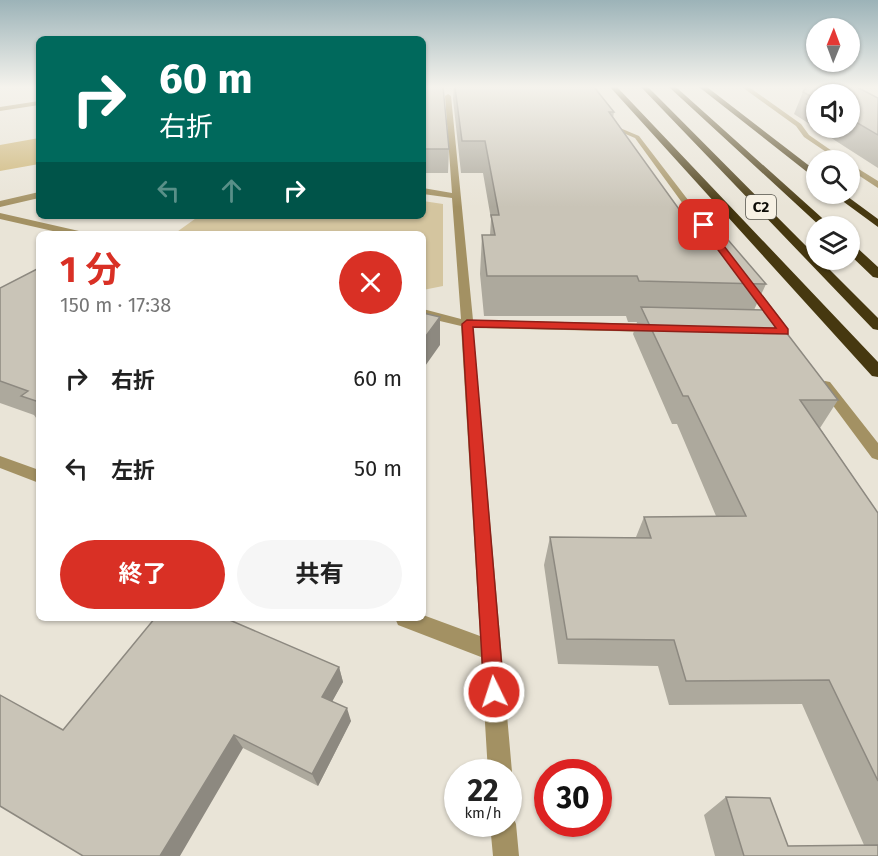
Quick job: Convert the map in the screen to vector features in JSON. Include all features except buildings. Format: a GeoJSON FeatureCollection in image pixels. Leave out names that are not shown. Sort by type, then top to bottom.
{"type":"FeatureCollection","features":[{"type":"Feature","properties":{"kind":"highway"},"geometry":{"type":"LineString","coordinates":[[651,127],[878,372]]}},
{"type":"Feature","properties":{"kind":"highway","name":"C2"},"geometry":{"type":"LineString","coordinates":[[683,127],[878,326]]}},
{"type":"Feature","properties":{"kind":"highway","name":"C2"},"geometry":{"type":"LineString","coordinates":[[716,127],[815,216]]}},
{"type":"Feature","properties":{"kind":"highway"},"geometry":{"type":"LineString","coordinates":[[753,127],[806,168]]}},
{"type":"Feature","properties":{"kind":"highway"},"geometry":{"type":"LineString","coordinates":[[851,204],[878,224]]}},
{"type":"Feature","properties":{"kind":"highway"},"geometry":{"type":"LineString","coordinates":[[860,257],[878,274]]}},
{"type":"Feature","properties":{"kind":"street"},"geometry":{"type":"LineString","coordinates":[[450,127],[467,324],[499,759]]}},
{"type":"Feature","properties":{"kind":"street"},"geometry":{"type":"LineString","coordinates":[[617,127],[637,137],[714,239]]}},
{"type":"Feature","properties":{"kind":"street"},"geometry":{"type":"LineString","coordinates":[[800,127],[806,136],[827,150]]}},
{"type":"Feature","properties":{"kind":"street"},"geometry":{"type":"LineString","coordinates":[[860,173],[878,185]]}},
{"type":"Feature","properties":{"kind":"street"},"geometry":{"type":"LineString","coordinates":[[426,191],[456,196]]}},
{"type":"Feature","properties":{"kind":"street"},"geometry":{"type":"LineString","coordinates":[[0,204],[36,196]]}},
{"type":"Feature","properties":{"kind":"street"},"geometry":{"type":"LineString","coordinates":[[0,216],[66,231]]}},
{"type":"Feature","properties":{"kind":"street"},"geometry":{"type":"LineString","coordinates":[[742,276],[782,334]]}},
{"type":"Feature","properties":{"kind":"street"},"geometry":{"type":"LineString","coordinates":[[426,314],[467,324],[667,329]]}},
{"type":"Feature","properties":{"kind":"street"},"geometry":{"type":"LineString","coordinates":[[816,373],[878,454]]}},
{"type":"Feature","properties":{"kind":"street"},"geometry":{"type":"LineString","coordinates":[[0,462],[36,476]]}},
{"type":"Feature","properties":{"kind":"street"},"geometry":{"type":"LineString","coordinates":[[413,621],[491,651]]}},
{"type":"Feature","properties":{"kind":"street"},"geometry":{"type":"LineString","coordinates":[[504,837],[506,856]]}},
{"type":"Feature","properties":{"kind":"shaded area"},"geometry":{"type":"Polygon","coordinates":[[[426,201],[443,204],[443,286],[426,289],[426,231],[178,231],[195,219],[426,219],[426,201]]]}},
{"type":"Feature","properties":{"kind":"waterway"},"geometry":{"type":"LineString","coordinates":[[0,158],[36,152]]}},
{"type":"Feature","properties":{"kind":"route"},"geometry":{"type":"LineString","coordinates":[[494,692],[467,324],[784,332],[704,225]]}}]}
